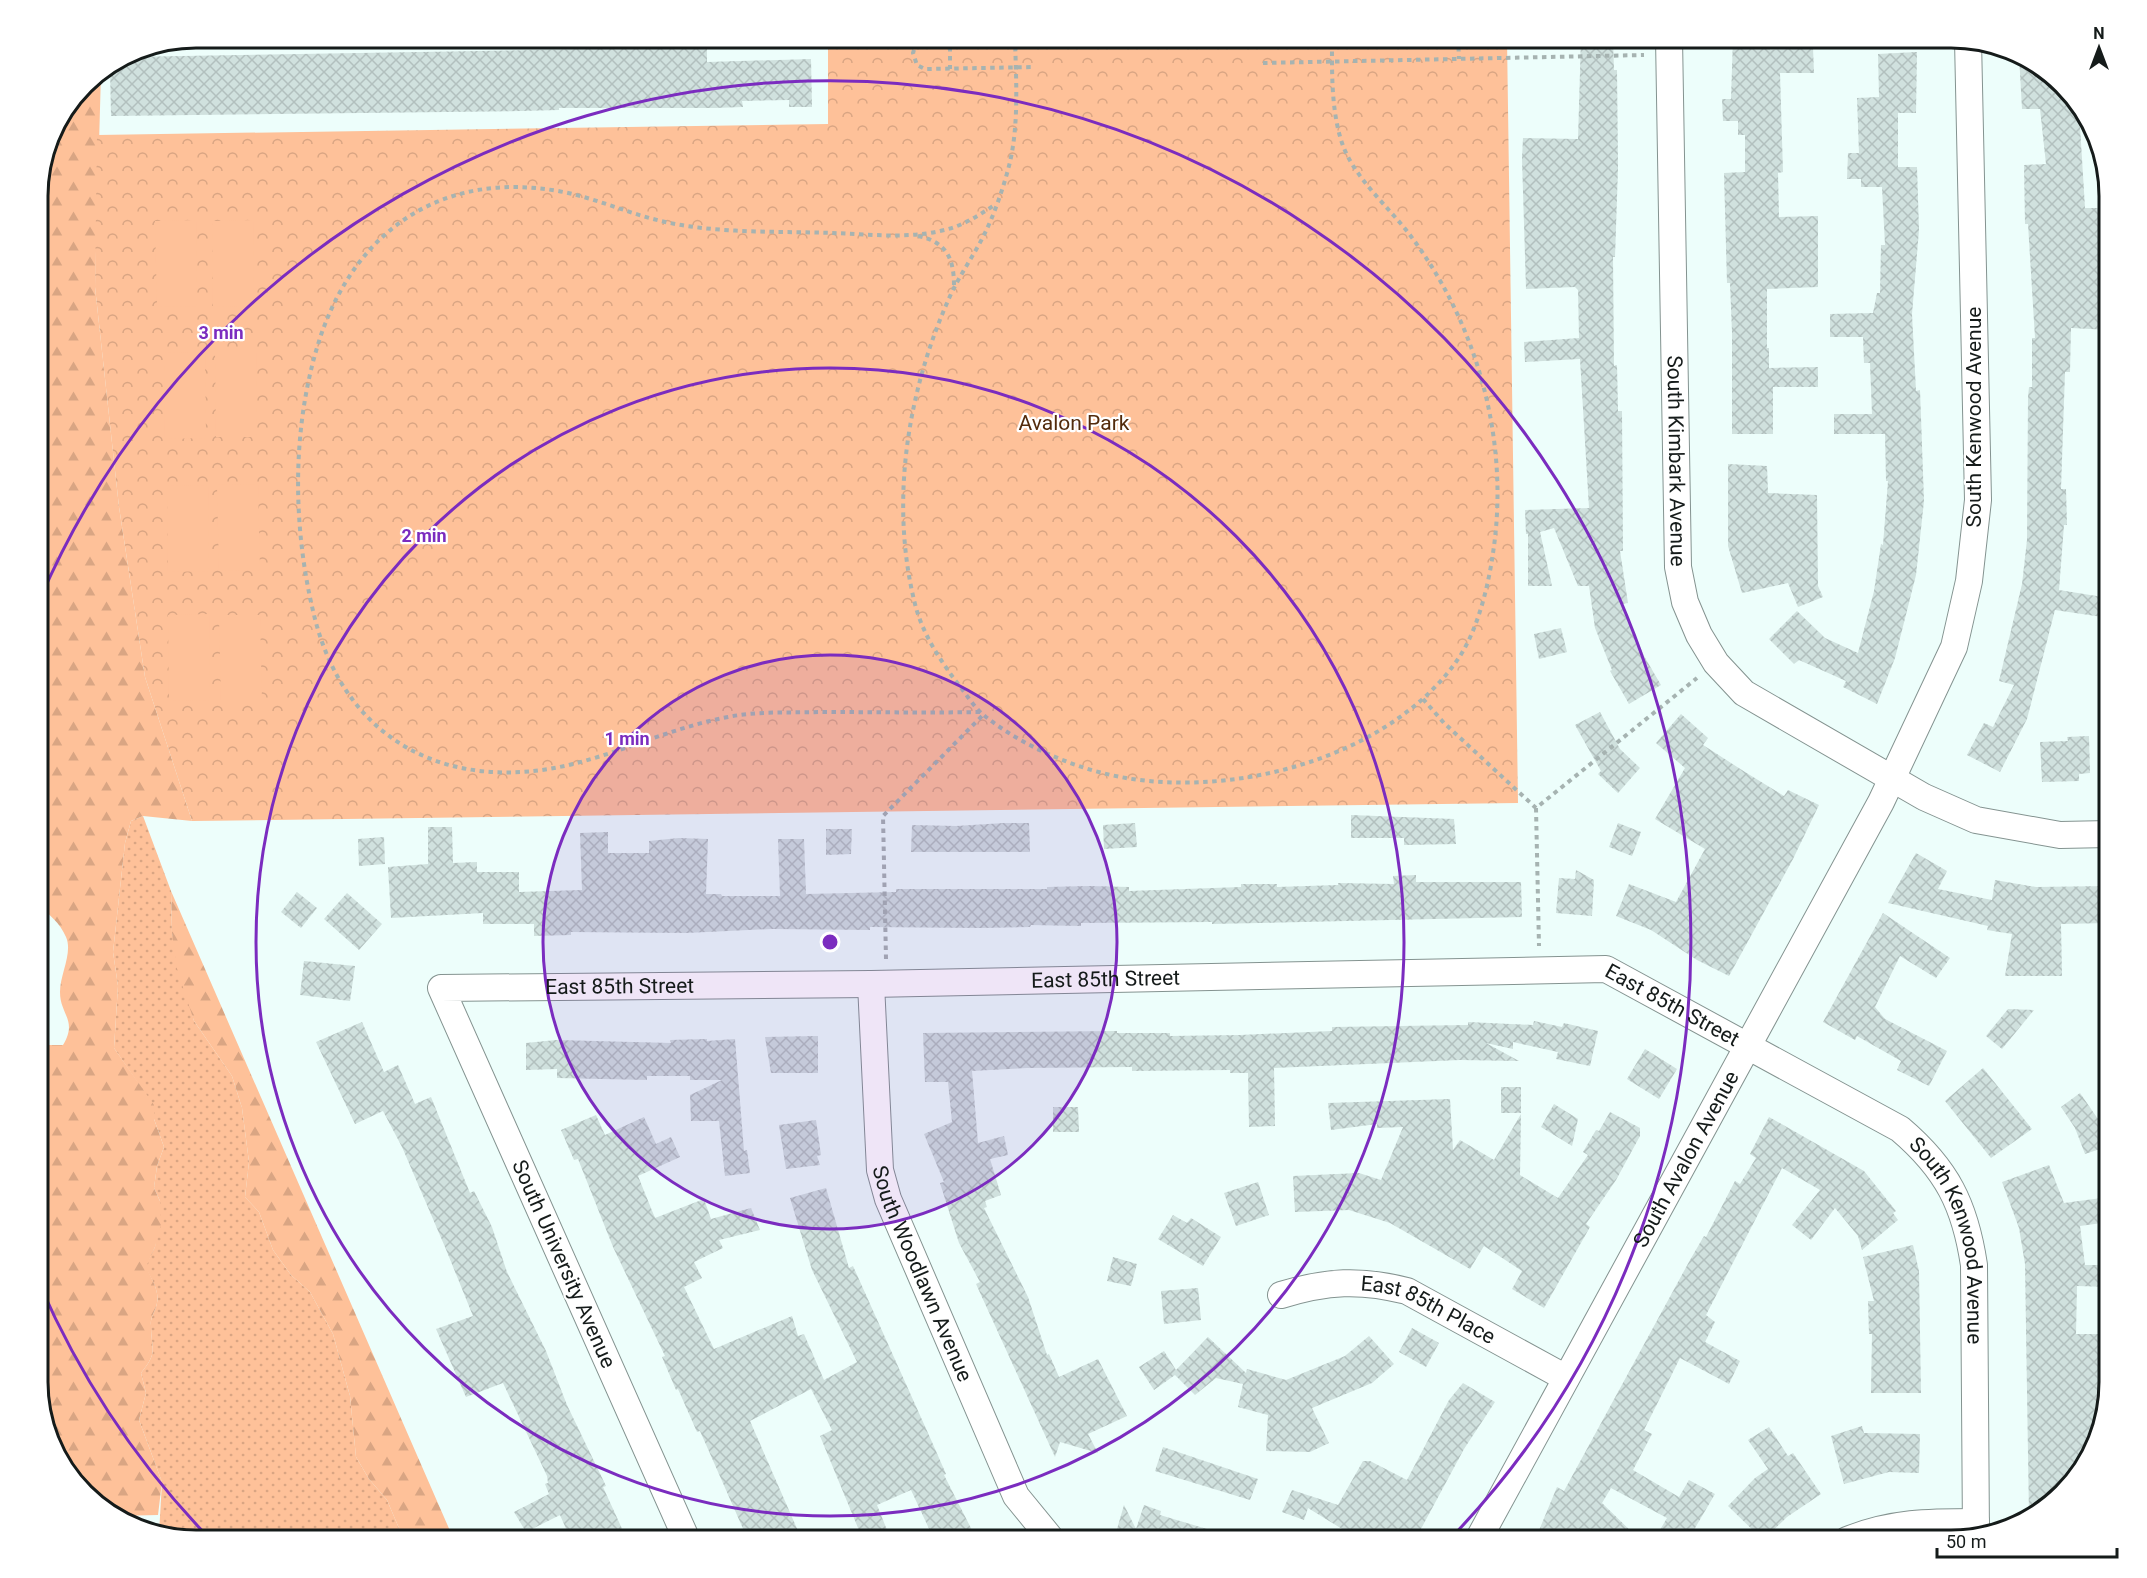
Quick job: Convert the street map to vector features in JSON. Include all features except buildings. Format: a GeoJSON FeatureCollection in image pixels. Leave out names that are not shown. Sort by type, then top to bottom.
{"type":"FeatureCollection","features":[{"type":"Feature","properties":{"kind":"street","name":"South Kimbark Avenue"},"geometry":{"type":"LineString","coordinates":[[1669,48],[1678,567],[1685,602],[1699,635],[1716,663],[1744,693],[1893,779]]}},
{"type":"Feature","properties":{"kind":"street","name":"South Kenwood Avenue"},"geometry":{"type":"LineString","coordinates":[[1893,779],[1954,647],[1969,581],[1978,500],[1968,49]]}},
{"type":"Feature","properties":{"kind":"street"},"geometry":{"type":"LineString","coordinates":[[1893,779],[1924,797],[1976,820],[2060,835],[2099,834]]}},
{"type":"Feature","properties":{"kind":"street","name":"South Avalon Avenue"},"geometry":{"type":"LineString","coordinates":[[1483,1530],[1893,779]]}},
{"type":"Feature","properties":{"kind":"street","name":"East 85th Street"},"geometry":{"type":"LineString","coordinates":[[441,988],[871,984],[1606,969],[1749,1046]]}},
{"type":"Feature","properties":{"kind":"street","name":"South Woodlawn Avenue"},"geometry":{"type":"LineString","coordinates":[[871,984],[879,1160],[888,1199],[1016,1496],[1044,1530]]}},
{"type":"Feature","properties":{"kind":"street","name":"South University Avenue"},"geometry":{"type":"LineString","coordinates":[[441,988],[683,1530]]}},
{"type":"Feature","properties":{"kind":"street","name":"South Kenwood Avenue"},"geometry":{"type":"LineString","coordinates":[[1749,1046],[1900,1129],[1924,1150],[1944,1174],[1957,1198],[1969,1235],[1974,1266],[1976,1528]]}},
{"type":"Feature","properties":{"kind":"street","name":"East 85th Place"},"geometry":{"type":"LineString","coordinates":[[1281,1295],[1311,1286],[1346,1281],[1379,1284],[1407,1291],[1566,1378]]}},
{"type":"Feature","properties":{"kind":"street"},"geometry":{"type":"LineString","coordinates":[[1872,1530],[1904,1523],[1975,1528]]}},
{"type":"Feature","properties":{"kind":"path"},"geometry":{"type":"LineString","coordinates":[[914,48],[917,65],[925,69],[1034,67]]}},
{"type":"Feature","properties":{"kind":"path"},"geometry":{"type":"LineString","coordinates":[[950,48],[950,69]]}},
{"type":"Feature","properties":{"kind":"path"},"geometry":{"type":"LineString","coordinates":[[1015,48],[1016,124],[1010,163],[985,234],[954,287],[938,323],[914,402],[906,454],[904,512],[915,605],[945,666],[982,714],[1027,742],[1096,770],[1127,778],[1203,780],[1242,776],[1312,762],[1378,733],[1423,699],[1460,657],[1485,590],[1493,554],[1497,511],[1495,455],[1489,407],[1474,355],[1458,312],[1439,279],[1412,238],[1347,156],[1340,137],[1335,110],[1332,48]]}},
{"type":"Feature","properties":{"kind":"path"},"geometry":{"type":"LineString","coordinates":[[1458,48],[1459,59]]}},
{"type":"Feature","properties":{"kind":"path"},"geometry":{"type":"LineString","coordinates":[[1263,63],[1644,55]]}},
{"type":"Feature","properties":{"kind":"path"},"geometry":{"type":"LineString","coordinates":[[954,287],[951,255],[931,238],[916,235],[734,230],[662,221],[562,191],[495,186],[466,191],[415,211],[390,229],[366,251],[345,280],[327,318],[313,360],[298,452],[302,541],[316,622],[326,653],[359,706],[378,728],[402,745],[456,768],[488,773],[528,772],[569,765],[699,723],[732,716],[770,713],[982,714]]}},
{"type":"Feature","properties":{"kind":"path"},"geometry":{"type":"LineString","coordinates":[[916,235],[963,225],[996,203]]}},
{"type":"Feature","properties":{"kind":"path"},"geometry":{"type":"LineString","coordinates":[[1536,808],[1697,678]]}},
{"type":"Feature","properties":{"kind":"path"},"geometry":{"type":"LineString","coordinates":[[1423,699],[1444,723],[1536,808],[1539,946]]}},
{"type":"Feature","properties":{"kind":"path"},"geometry":{"type":"LineString","coordinates":[[886,959],[883,816],[982,714]]}},
{"type":"Feature","properties":{"kind":"green space","name":"Avalon Park"},"geometry":{"type":"Polygon","coordinates":[[[828,48],[1507,48],[1518,803],[192,821],[145,677],[119,507],[95,287],[97,135],[828,124],[828,48]]]}},
{"type":"Feature","properties":{"kind":"green space"},"geometry":{"type":"Polygon","coordinates":[[[101,83],[95,287],[119,507],[145,677],[192,821],[143,816],[131,821],[125,843],[113,952],[118,986],[114,1048],[154,1105],[154,1119],[164,1147],[157,1166],[154,1188],[160,1201],[161,1224],[155,1247],[146,1267],[155,1286],[157,1302],[151,1323],[152,1355],[141,1373],[146,1393],[139,1420],[162,1482],[158,1515],[133,1516],[91,1487],[63,1447],[51,1411],[48,1391],[48,1045],[63,1045],[69,1023],[60,992],[68,943],[64,932],[48,913],[48,187],[59,139],[73,114],[91,91],[101,83]]]}},
{"type":"Feature","properties":{"kind":"green space"},"geometry":{"type":"Polygon","coordinates":[[[196,220],[197,306],[157,307],[155,221],[196,220]]]}},
{"type":"Feature","properties":{"kind":"green space"},"geometry":{"type":"Polygon","coordinates":[[[253,220],[254,306],[213,307],[212,221],[253,220]]]}},
{"type":"Feature","properties":{"kind":"green space"},"geometry":{"type":"Polygon","coordinates":[[[215,351],[256,351],[257,437],[216,437],[215,351]]]}},
{"type":"Feature","properties":{"kind":"green space"},"geometry":{"type":"Polygon","coordinates":[[[205,352],[206,438],[165,439],[164,353],[205,352]]]}},
{"type":"Feature","properties":{"kind":"green space"},"geometry":{"type":"Polygon","coordinates":[[[258,484],[260,570],[219,571],[217,485],[258,484]]]}},
{"type":"Feature","properties":{"kind":"green space"},"geometry":{"type":"Polygon","coordinates":[[[208,485],[209,571],[168,572],[167,486],[208,485]]]}},
{"type":"Feature","properties":{"kind":"green space"},"geometry":{"type":"Polygon","coordinates":[[[209,614],[210,700],[169,701],[168,615],[209,614]]]}},
{"type":"Feature","properties":{"kind":"green space"},"geometry":{"type":"Polygon","coordinates":[[[219,615],[260,615],[262,701],[221,701],[219,615]]]}},
{"type":"Feature","properties":{"kind":"green space"},"geometry":{"type":"Polygon","coordinates":[[[143,816],[171,891],[172,933],[194,1021],[232,1076],[242,1108],[249,1162],[245,1197],[259,1212],[273,1250],[291,1275],[310,1292],[333,1334],[350,1396],[356,1457],[369,1479],[387,1500],[400,1530],[196,1530],[160,1525],[162,1482],[139,1420],[146,1393],[141,1373],[152,1355],[151,1323],[157,1302],[155,1286],[145,1267],[155,1247],[160,1201],[154,1188],[157,1166],[164,1147],[154,1119],[153,1105],[114,1048],[118,986],[113,952],[125,843],[131,821],[143,816]]]}},
{"type":"Feature","properties":{"kind":"green space"},"geometry":{"type":"Polygon","coordinates":[[[171,891],[450,1530],[400,1530],[387,1500],[369,1479],[356,1457],[350,1396],[333,1334],[310,1292],[291,1275],[273,1250],[259,1212],[245,1197],[249,1162],[242,1108],[232,1076],[194,1021],[177,969],[172,933],[171,891]]]}}]}
